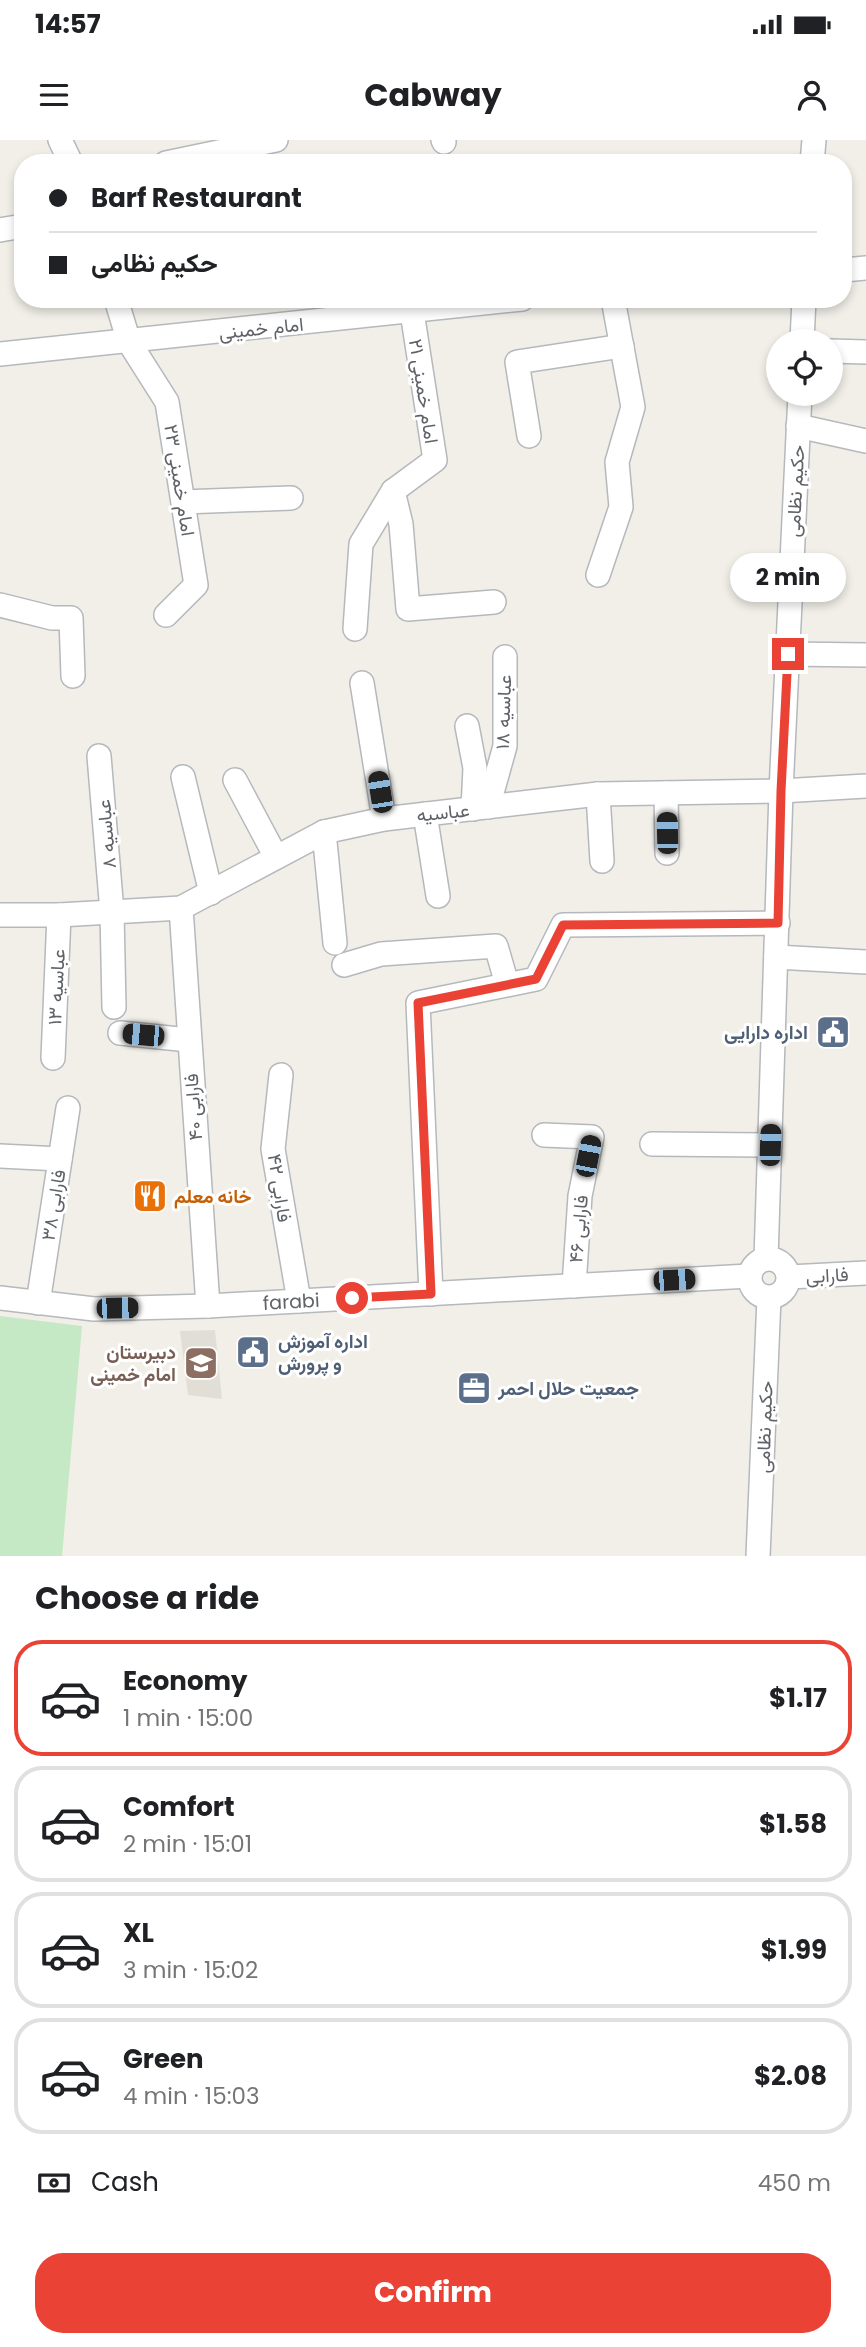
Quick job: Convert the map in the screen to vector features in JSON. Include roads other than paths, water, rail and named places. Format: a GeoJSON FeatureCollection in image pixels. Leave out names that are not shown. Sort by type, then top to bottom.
{"type":"FeatureCollection","features":[{"type":"Feature","properties":{"kind":"street"},"geometry":{"type":"LineString","coordinates":[[207,148],[276,140]]}},
{"type":"Feature","properties":{"kind":"street"},"geometry":{"type":"LineString","coordinates":[[207,148],[225,154]]}},
{"type":"Feature","properties":{"kind":"street","name":"امام خمینی ۲۳"},"geometry":{"type":"LineString","coordinates":[[119,308],[129,342],[167,402],[196,585],[166,615]]}},
{"type":"Feature","properties":{"kind":"street","name":"امام خمینی"},"geometry":{"type":"LineString","coordinates":[[0,354],[129,342],[392,308]]}},
{"type":"Feature","properties":{"kind":"street","name":"امام خمینی ۲۱"},"geometry":{"type":"LineString","coordinates":[[393,491],[435,460],[407,308]]}},
{"type":"Feature","properties":{"kind":"street"},"geometry":{"type":"LineString","coordinates":[[598,575],[621,507],[617,462],[634,407],[615,308]]}},
{"type":"Feature","properties":{"kind":"street"},"geometry":{"type":"LineString","coordinates":[[803,329],[804,308]]}},
{"type":"Feature","properties":{"kind":"street"},"geometry":{"type":"LineString","coordinates":[[529,436],[517,362],[621,346]]}},
{"type":"Feature","properties":{"kind":"street"},"geometry":{"type":"LineString","coordinates":[[843,351],[866,352]]}},
{"type":"Feature","properties":{"kind":"street","name":"حکیم نظامی"},"geometry":{"type":"LineString","coordinates":[[766,1259],[781,791],[799,406]]}},
{"type":"Feature","properties":{"kind":"street"},"geometry":{"type":"LineString","coordinates":[[798,426],[866,441]]}},
{"type":"Feature","properties":{"kind":"street"},"geometry":{"type":"LineString","coordinates":[[393,491],[401,524],[408,609],[494,601]]}},
{"type":"Feature","properties":{"kind":"street"},"geometry":{"type":"LineString","coordinates":[[355,629],[361,544],[393,491]]}},
{"type":"Feature","properties":{"kind":"street"},"geometry":{"type":"LineString","coordinates":[[183,502],[291,498]]}},
{"type":"Feature","properties":{"kind":"street"},"geometry":{"type":"LineString","coordinates":[[0,605],[52,618],[71,618],[74,676]]}},
{"type":"Feature","properties":{"kind":"street"},"geometry":{"type":"LineString","coordinates":[[788,654],[866,655]]}},
{"type":"Feature","properties":{"kind":"street","name":"عباسیه ۱۸"},"geometry":{"type":"LineString","coordinates":[[481,808],[505,746],[505,657]]}},
{"type":"Feature","properties":{"kind":"street"},"geometry":{"type":"LineString","coordinates":[[362,683],[384,819]]}},
{"type":"Feature","properties":{"kind":"street"},"geometry":{"type":"LineString","coordinates":[[467,726],[481,808]]}},
{"type":"Feature","properties":{"kind":"street","name":"عباسیه ۸"},"geometry":{"type":"LineString","coordinates":[[99,756],[112,912],[114,1007]]}},
{"type":"Feature","properties":{"kind":"street"},"geometry":{"type":"LineString","coordinates":[[183,777],[211,892]]}},
{"type":"Feature","properties":{"kind":"street"},"geometry":{"type":"LineString","coordinates":[[235,780],[276,857]]}},
{"type":"Feature","properties":{"kind":"street","name":"عباسیه"},"geometry":{"type":"LineString","coordinates":[[0,915],[59,915],[181,908],[324,832],[384,819],[598,794],[781,791],[866,786]]}},
{"type":"Feature","properties":{"kind":"street"},"geometry":{"type":"LineString","coordinates":[[666,793],[667,853]]}},
{"type":"Feature","properties":{"kind":"street"},"geometry":{"type":"LineString","coordinates":[[598,794],[602,861]]}},
{"type":"Feature","properties":{"kind":"street"},"geometry":{"type":"LineString","coordinates":[[425,814],[438,896]]}},
{"type":"Feature","properties":{"kind":"street"},"geometry":{"type":"LineString","coordinates":[[324,832],[335,943]]}},
{"type":"Feature","properties":{"kind":"street","name":"فارابی ۴۰"},"geometry":{"type":"LineString","coordinates":[[181,908],[208,1306]]}},
{"type":"Feature","properties":{"kind":"street","name":"عباسیه ۱۳"},"geometry":{"type":"LineString","coordinates":[[52,1058],[59,915]]}},
{"type":"Feature","properties":{"kind":"street"},"geometry":{"type":"LineString","coordinates":[[431,1294],[418,1003],[536,979],[563,925],[778,923]]}},
{"type":"Feature","properties":{"kind":"street"},"geometry":{"type":"LineString","coordinates":[[344,965],[381,954],[496,946],[507,984]]}},
{"type":"Feature","properties":{"kind":"street"},"geometry":{"type":"LineString","coordinates":[[776,957],[866,962]]}},
{"type":"Feature","properties":{"kind":"street"},"geometry":{"type":"LineString","coordinates":[[120,1033],[189,1040]]}},
{"type":"Feature","properties":{"kind":"street","name":"فارابی ۴۲"},"geometry":{"type":"LineString","coordinates":[[281,1075],[273,1149],[299,1301]]}},
{"type":"Feature","properties":{"kind":"street","name":"فارابی ۳۸"},"geometry":{"type":"LineString","coordinates":[[38,1303],[68,1108]]}},
{"type":"Feature","properties":{"kind":"street","name":"فارابی ۴۶"},"geometry":{"type":"LineString","coordinates":[[544,1135],[592,1136],[580,1196],[574,1286]]}},
{"type":"Feature","properties":{"kind":"street"},"geometry":{"type":"LineString","coordinates":[[652,1144],[770,1145]]}},
{"type":"Feature","properties":{"kind":"street"},"geometry":{"type":"LineString","coordinates":[[0,1156],[60,1159]]}},
{"type":"Feature","properties":{"kind":"street"},"geometry":{"type":"LineString","coordinates":[[766,1259],[773,1259],[784,1265],[789,1277],[781,1294],[769,1298],[752,1289],[749,1276],[755,1265],[766,1259]]}},
{"type":"Feature","properties":{"kind":"street","name":"فارابی"},"geometry":{"type":"LineString","coordinates":[[789,1277],[866,1273]]}},
{"type":"Feature","properties":{"kind":"street","name":"farabi"},"geometry":{"type":"LineString","coordinates":[[0,1298],[94,1309],[208,1306],[749,1276]]}},
{"type":"Feature","properties":{"kind":"street","name":"حکیم نظامی"},"geometry":{"type":"LineString","coordinates":[[758,1556],[769,1298]]}},
{"type":"Feature","properties":{"kind":"place","name":"اداره دارایی"},"geometry":{"type":"Point","coordinates":[833,1032]}},
{"type":"Feature","properties":{"kind":"place","name":"خانه معلم"},"geometry":{"type":"Point","coordinates":[150,1196]}},
{"type":"Feature","properties":{"kind":"place","name":"اداره آموزش و پرورش"},"geometry":{"type":"Point","coordinates":[253,1352]}},
{"type":"Feature","properties":{"kind":"place","name":"دبیرستان امام خمینی"},"geometry":{"type":"Point","coordinates":[201,1363]}},
{"type":"Feature","properties":{"kind":"place","name":"جمعیت حلال احمر"},"geometry":{"type":"Point","coordinates":[474,1388]}}]}
